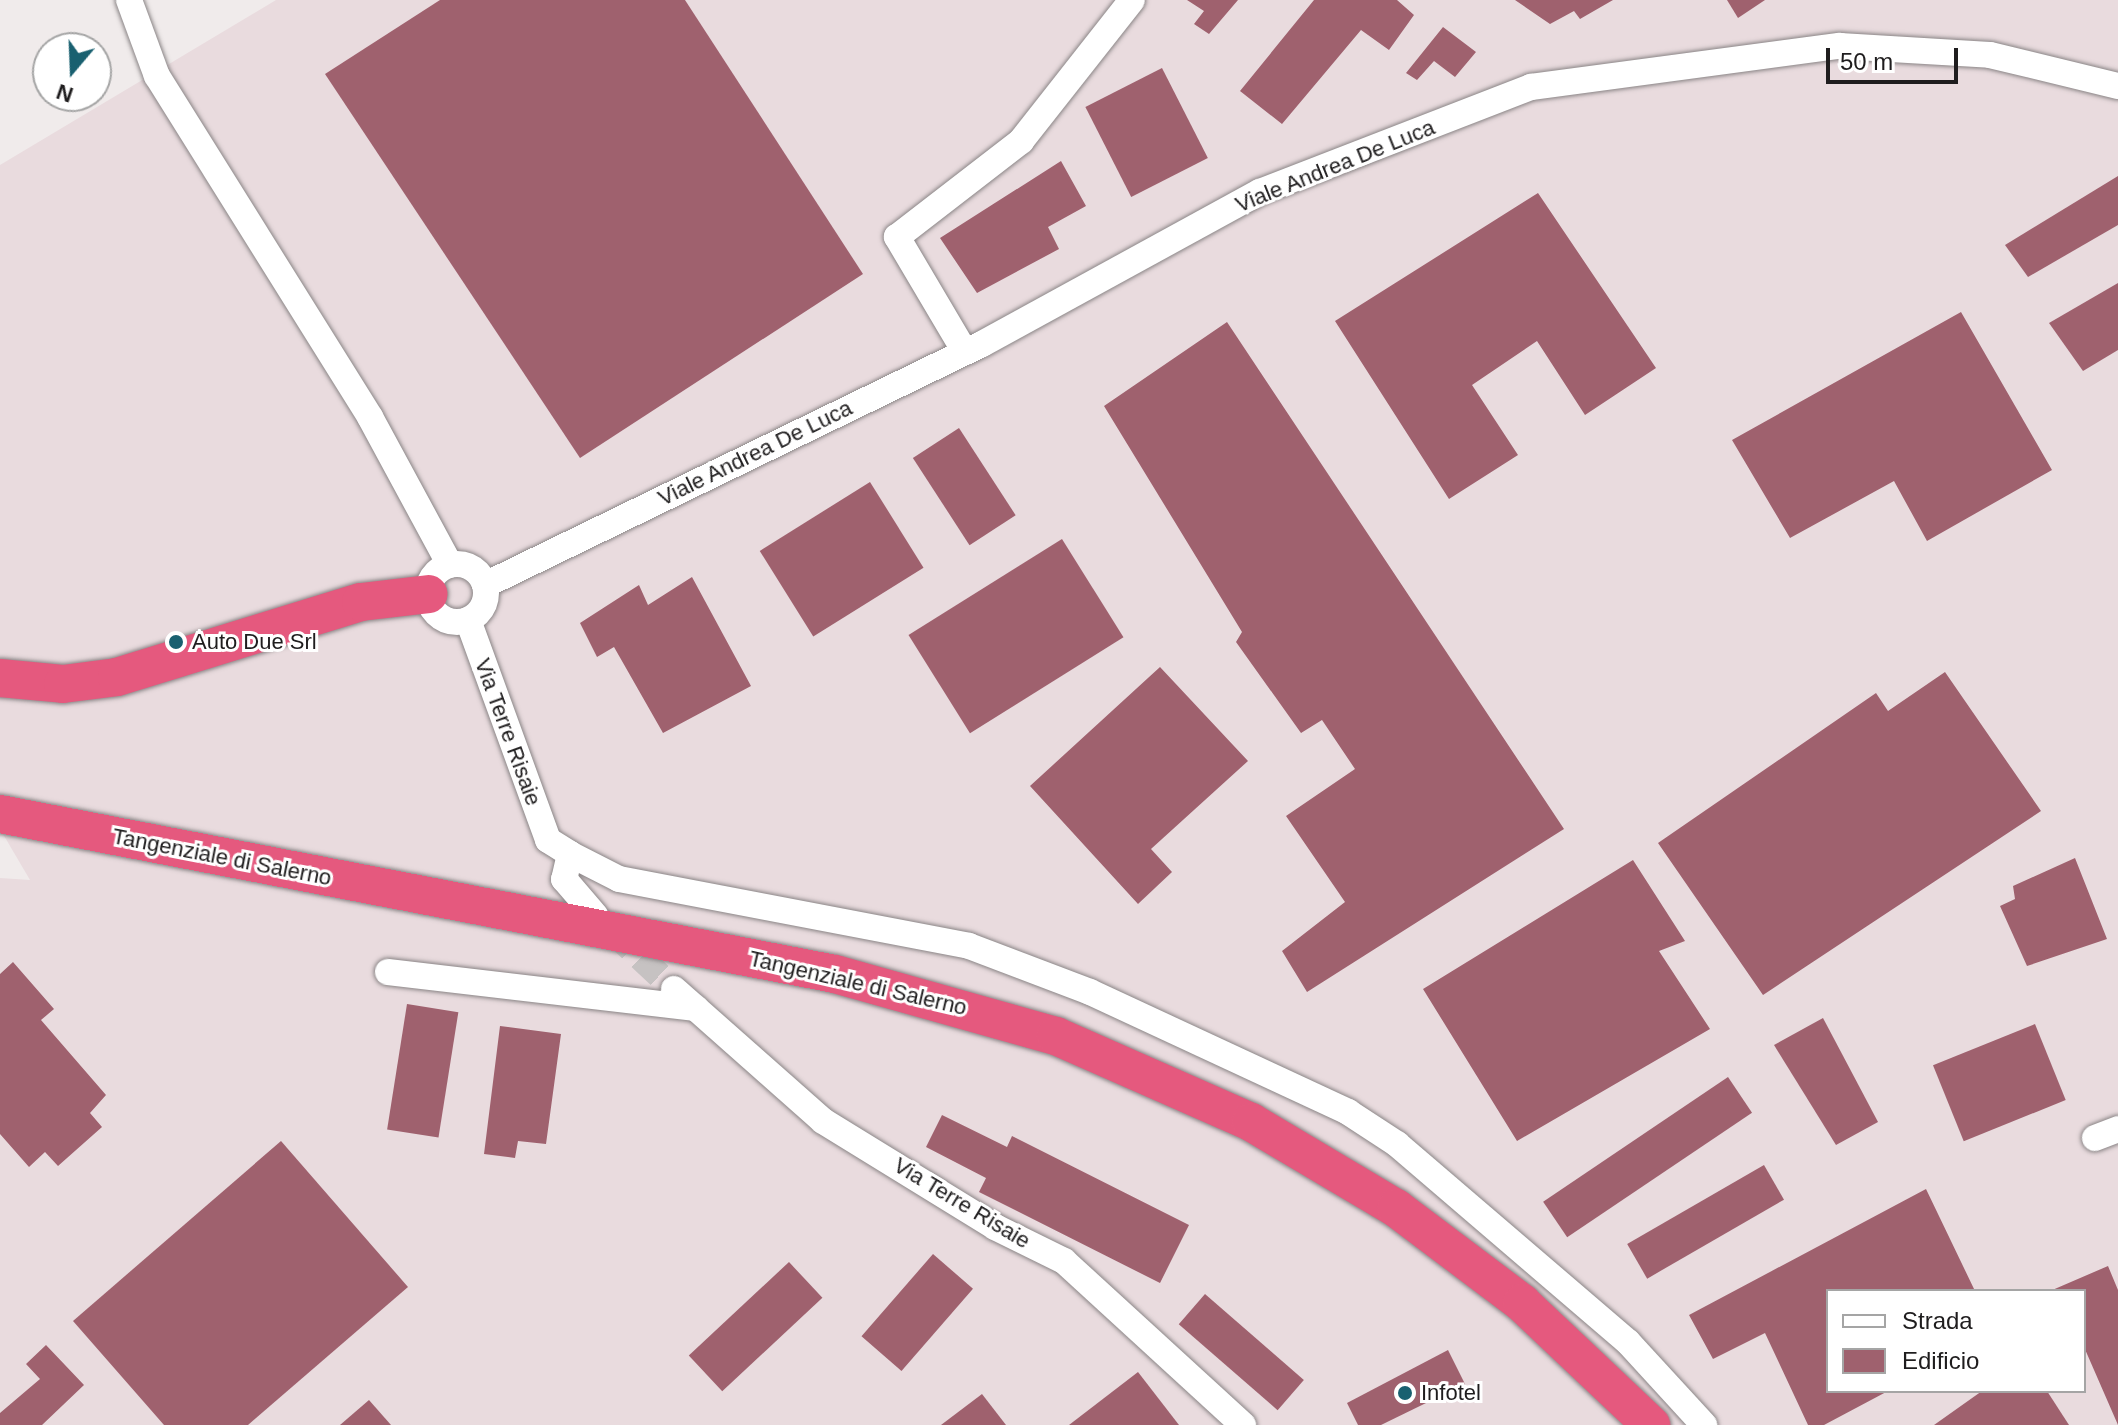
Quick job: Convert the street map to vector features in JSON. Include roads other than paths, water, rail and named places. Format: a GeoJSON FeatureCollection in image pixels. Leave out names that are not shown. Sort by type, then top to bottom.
{"type":"FeatureCollection","features":[{"type":"Feature","properties":{"kind":"highway"},"geometry":{"type":"LineString","coordinates":[[0,678],[63,684],[117,677],[439,579]]}},
{"type":"Feature","properties":{"kind":"highway"},"geometry":{"type":"LineString","coordinates":[[0,794],[153,831],[181,850]]}},
{"type":"Feature","properties":{"kind":"highway","name":"Tangenziale di Salerno"},"geometry":{"type":"LineString","coordinates":[[0,814],[909,990],[1108,1056],[1251,1122],[1396,1208],[1522,1303],[1651,1425]]}},
{"type":"Feature","properties":{"kind":"highway","name":"Tangenziale di Salerno"},"geometry":{"type":"LineString","coordinates":[[0,841],[829,999],[1052,1062],[1169,1109],[1350,1208],[1458,1284],[1616,1425]]}},
{"type":"Feature","properties":{"kind":"street"},"geometry":{"type":"LineString","coordinates":[[129,0],[157,76],[370,417],[439,579],[441,617],[468,620],[481,609],[485,585],[476,570],[439,579]]}},
{"type":"Feature","properties":{"kind":"street"},"geometry":{"type":"LineString","coordinates":[[965,352],[897,237],[1021,141],[1132,0]]}},
{"type":"Feature","properties":{"kind":"street","name":"Viale Andrea De Luca"},"geometry":{"type":"LineString","coordinates":[[485,585],[965,352],[1260,192],[1531,87],[1840,46],[1990,55],[2118,86]]}},
{"type":"Feature","properties":{"kind":"street","name":"Via Terre Risaie"},"geometry":{"type":"LineString","coordinates":[[468,620],[548,840],[619,879],[969,946],[1090,992],[1348,1112],[1397,1144],[1628,1342],[1704,1425]]}},
{"type":"Feature","properties":{"kind":"street"},"geometry":{"type":"LineString","coordinates":[[570,854],[564,879],[595,915]]}},
{"type":"Feature","properties":{"kind":"street"},"geometry":{"type":"LineString","coordinates":[[388,972],[696,1008]]}},
{"type":"Feature","properties":{"kind":"street","name":"Via Terre Risaie"},"geometry":{"type":"LineString","coordinates":[[674,989],[823,1121],[995,1227],[1064,1261],[1243,1425]]}},
{"type":"Feature","properties":{"kind":"tunnel"},"geometry":{"type":"LineString","coordinates":[[612,931],[674,989]]}},
{"type":"Feature","properties":{"kind":"place","name":"Auto Due Srl"},"geometry":{"type":"Point","coordinates":[176,642]}},
{"type":"Feature","properties":{"kind":"place","name":"Infotel"},"geometry":{"type":"Point","coordinates":[1405,1393]}}]}
